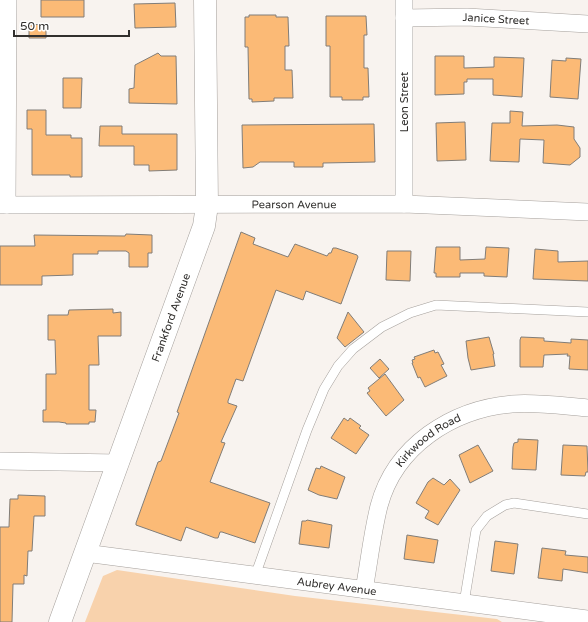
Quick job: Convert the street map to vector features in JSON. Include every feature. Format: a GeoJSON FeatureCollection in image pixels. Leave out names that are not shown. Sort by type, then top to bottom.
{"type":"FeatureCollection","features":[{"type":"Feature","properties":{"kind":"main road","name":"Frankford Avenue"},"geometry":{"type":"LineString","coordinates":[[60,622],[204,226],[208,205],[205,0]]}},
{"type":"Feature","properties":{"kind":"street"},"geometry":{"type":"LineString","coordinates":[[4,205],[8,0]]}},
{"type":"Feature","properties":{"kind":"street","name":"Leon Street"},"geometry":{"type":"LineString","coordinates":[[404,0],[404,204]]}},
{"type":"Feature","properties":{"kind":"street","name":"Janice Street"},"geometry":{"type":"LineString","coordinates":[[404,18],[467,17],[588,24]]}},
{"type":"Feature","properties":{"kind":"street","name":"Pearson Avenue"},"geometry":{"type":"LineString","coordinates":[[4,205],[404,204],[588,212]]}},
{"type":"Feature","properties":{"kind":"street","name":"Kirkwood Road"},"geometry":{"type":"LineString","coordinates":[[364,590],[379,506],[389,482],[404,458],[424,438],[445,422],[484,408],[513,404],[588,408]]}},
{"type":"Feature","properties":{"kind":"street"},"geometry":{"type":"LineString","coordinates":[[0,461],[118,463]]}},
{"type":"Feature","properties":{"kind":"street","name":"Aubrey Avenue"},"geometry":{"type":"LineString","coordinates":[[85,553],[588,619]]}},
{"type":"Feature","properties":{"kind":"lane"},"geometry":{"type":"LineString","coordinates":[[256,576],[307,430],[324,389],[338,366],[353,349],[382,327],[410,313],[436,305],[588,312]]}},
{"type":"Feature","properties":{"kind":"lane"},"geometry":{"type":"LineString","coordinates":[[464,603],[476,530],[486,516],[505,505],[514,503],[588,514]]}},
{"type":"Feature","properties":{"kind":"shaded area"},"geometry":{"type":"Polygon","coordinates":[[[117,570],[295,596],[497,619],[502,622],[85,622],[103,576],[117,570]]]}},
{"type":"Feature","properties":{"kind":"building"},"geometry":{"type":"Polygon","coordinates":[[[41,0],[84,0],[84,17],[41,17],[41,0]]]}},
{"type":"Feature","properties":{"kind":"building"},"geometry":{"type":"Polygon","coordinates":[[[175,3],[176,27],[135,28],[134,4],[175,3]]]}},
{"type":"Feature","properties":{"kind":"building"},"geometry":{"type":"Polygon","coordinates":[[[249,15],[276,15],[276,17],[288,17],[289,46],[285,46],[285,70],[292,70],[293,98],[274,98],[274,101],[252,102],[252,99],[249,99],[248,47],[245,47],[245,17],[249,17],[249,15]]]}},
{"type":"Feature","properties":{"kind":"building"},"geometry":{"type":"Polygon","coordinates":[[[326,16],[366,16],[367,35],[364,35],[364,68],[368,68],[369,97],[363,97],[363,100],[342,100],[342,97],[330,97],[330,46],[326,46],[326,16]]]}},
{"type":"Feature","properties":{"kind":"building"},"geometry":{"type":"Polygon","coordinates":[[[46,24],[46,38],[29,38],[29,25],[46,24]]]}},
{"type":"Feature","properties":{"kind":"building"},"geometry":{"type":"Polygon","coordinates":[[[158,53],[161,56],[176,56],[177,104],[129,103],[129,89],[134,88],[135,65],[158,53]]]}},
{"type":"Feature","properties":{"kind":"building"},"geometry":{"type":"Polygon","coordinates":[[[435,56],[464,56],[464,68],[494,67],[494,57],[524,58],[522,97],[493,95],[493,79],[467,79],[467,82],[464,82],[464,94],[435,95],[435,56]]]}},
{"type":"Feature","properties":{"kind":"building"},"geometry":{"type":"Polygon","coordinates":[[[566,58],[581,59],[578,99],[550,97],[552,60],[566,61],[566,58]]]}},
{"type":"Feature","properties":{"kind":"building"},"geometry":{"type":"Polygon","coordinates":[[[63,78],[82,78],[81,108],[63,108],[63,78]]]}},
{"type":"Feature","properties":{"kind":"building"},"geometry":{"type":"Polygon","coordinates":[[[27,110],[46,110],[46,135],[71,135],[71,138],[82,138],[82,177],[70,177],[70,175],[32,175],[32,129],[27,129],[27,110]]]}},
{"type":"Feature","properties":{"kind":"building"},"geometry":{"type":"Polygon","coordinates":[[[510,111],[523,112],[522,126],[557,125],[574,127],[574,139],[580,148],[580,157],[570,165],[543,163],[544,140],[520,139],[519,162],[490,161],[492,123],[510,123],[510,111]]]}},
{"type":"Feature","properties":{"kind":"building"},"geometry":{"type":"Polygon","coordinates":[[[465,122],[466,160],[437,161],[436,123],[465,122]]]}},
{"type":"Feature","properties":{"kind":"building"},"geometry":{"type":"Polygon","coordinates":[[[374,124],[375,162],[323,163],[323,167],[294,167],[294,162],[260,162],[253,167],[243,168],[242,125],[374,124]]]}},
{"type":"Feature","properties":{"kind":"building"},"geometry":{"type":"Polygon","coordinates":[[[100,126],[122,126],[122,134],[177,134],[177,170],[149,171],[149,165],[134,165],[134,146],[99,146],[100,126]]]}},
{"type":"Feature","properties":{"kind":"building"},"geometry":{"type":"Polygon","coordinates":[[[241,232],[255,238],[253,244],[288,257],[295,244],[327,256],[331,253],[333,248],[336,248],[357,255],[358,257],[341,304],[306,291],[303,300],[276,290],[243,381],[236,379],[228,401],[228,403],[237,406],[221,442],[225,443],[210,482],[270,503],[255,543],[222,532],[220,532],[218,538],[215,538],[186,527],[181,541],[136,525],[136,523],[158,462],[161,461],[179,413],[177,412],[241,232]]]}},
{"type":"Feature","properties":{"kind":"building"},"geometry":{"type":"Polygon","coordinates":[[[126,234],[152,235],[152,253],[148,253],[148,267],[129,267],[129,253],[126,251],[98,251],[98,254],[73,254],[73,275],[42,276],[42,285],[0,285],[0,246],[35,246],[34,235],[125,236],[126,234]]]}},
{"type":"Feature","properties":{"kind":"building"},"geometry":{"type":"Polygon","coordinates":[[[436,247],[460,247],[460,260],[485,259],[486,247],[509,248],[507,277],[484,276],[484,273],[460,273],[460,277],[436,277],[436,273],[434,273],[436,247]]]}},
{"type":"Feature","properties":{"kind":"building"},"geometry":{"type":"Polygon","coordinates":[[[535,249],[558,251],[558,262],[588,261],[588,281],[533,279],[535,249]]]}},
{"type":"Feature","properties":{"kind":"building"},"geometry":{"type":"Polygon","coordinates":[[[387,251],[411,251],[410,281],[386,280],[387,251]]]}},
{"type":"Feature","properties":{"kind":"building"},"geometry":{"type":"Polygon","coordinates":[[[113,309],[113,313],[121,312],[121,336],[98,336],[99,365],[89,365],[89,410],[96,410],[95,422],[89,422],[89,424],[66,424],[59,422],[43,422],[43,410],[46,410],[46,374],[56,374],[55,340],[48,340],[48,315],[68,315],[69,310],[113,309]]]}},
{"type":"Feature","properties":{"kind":"building"},"geometry":{"type":"Polygon","coordinates":[[[348,312],[364,332],[345,347],[337,338],[348,312]]]}},
{"type":"Feature","properties":{"kind":"building"},"geometry":{"type":"Polygon","coordinates":[[[489,337],[494,354],[495,366],[471,370],[466,341],[489,337]]]}},
{"type":"Feature","properties":{"kind":"building"},"geometry":{"type":"Polygon","coordinates":[[[521,337],[544,338],[544,341],[571,343],[571,339],[588,340],[588,370],[569,369],[570,356],[567,356],[568,354],[544,355],[543,367],[520,367],[521,337]]]}},
{"type":"Feature","properties":{"kind":"building"},"geometry":{"type":"Polygon","coordinates":[[[434,350],[435,353],[438,352],[444,364],[441,365],[447,376],[425,387],[420,377],[418,378],[412,360],[415,359],[414,357],[434,350]]]}},
{"type":"Feature","properties":{"kind":"building"},"geometry":{"type":"Polygon","coordinates":[[[380,359],[389,369],[379,378],[370,368],[380,359]]]}},
{"type":"Feature","properties":{"kind":"building"},"geometry":{"type":"Polygon","coordinates":[[[385,374],[404,400],[386,416],[367,393],[370,391],[368,388],[385,374]]]}},
{"type":"Feature","properties":{"kind":"building"},"geometry":{"type":"Polygon","coordinates":[[[344,418],[348,421],[350,418],[361,426],[359,428],[369,435],[356,454],[331,438],[344,418]]]}},
{"type":"Feature","properties":{"kind":"building"},"geometry":{"type":"Polygon","coordinates":[[[518,439],[538,440],[536,470],[512,469],[513,447],[514,443],[518,442],[518,439]]]}},
{"type":"Feature","properties":{"kind":"building"},"geometry":{"type":"Polygon","coordinates":[[[478,445],[493,471],[470,483],[459,455],[478,445]]]}},
{"type":"Feature","properties":{"kind":"building"},"geometry":{"type":"Polygon","coordinates":[[[563,445],[587,446],[588,472],[586,472],[585,476],[561,475],[563,445]]]}},
{"type":"Feature","properties":{"kind":"building"},"geometry":{"type":"Polygon","coordinates":[[[321,466],[345,477],[337,499],[319,495],[308,490],[316,468],[320,469],[321,466]]]}},
{"type":"Feature","properties":{"kind":"building"},"geometry":{"type":"Polygon","coordinates":[[[433,478],[444,485],[450,479],[460,490],[438,525],[425,518],[429,511],[416,503],[428,482],[433,478]]]}},
{"type":"Feature","properties":{"kind":"building"},"geometry":{"type":"Polygon","coordinates":[[[18,495],[45,496],[45,516],[34,516],[32,551],[28,551],[27,576],[24,575],[24,584],[13,584],[12,622],[0,622],[0,527],[9,527],[10,499],[18,499],[18,495]]]}},
{"type":"Feature","properties":{"kind":"building"},"geometry":{"type":"Polygon","coordinates":[[[307,520],[332,525],[329,548],[299,544],[302,521],[307,520]]]}},
{"type":"Feature","properties":{"kind":"building"},"geometry":{"type":"Polygon","coordinates":[[[407,535],[438,540],[434,563],[404,559],[407,535]]]}},
{"type":"Feature","properties":{"kind":"building"},"geometry":{"type":"Polygon","coordinates":[[[495,541],[518,544],[514,574],[491,571],[495,541]]]}},
{"type":"Feature","properties":{"kind":"building"},"geometry":{"type":"Polygon","coordinates":[[[542,548],[566,551],[565,555],[588,557],[588,573],[563,569],[562,581],[538,578],[542,548]]]}}]}
